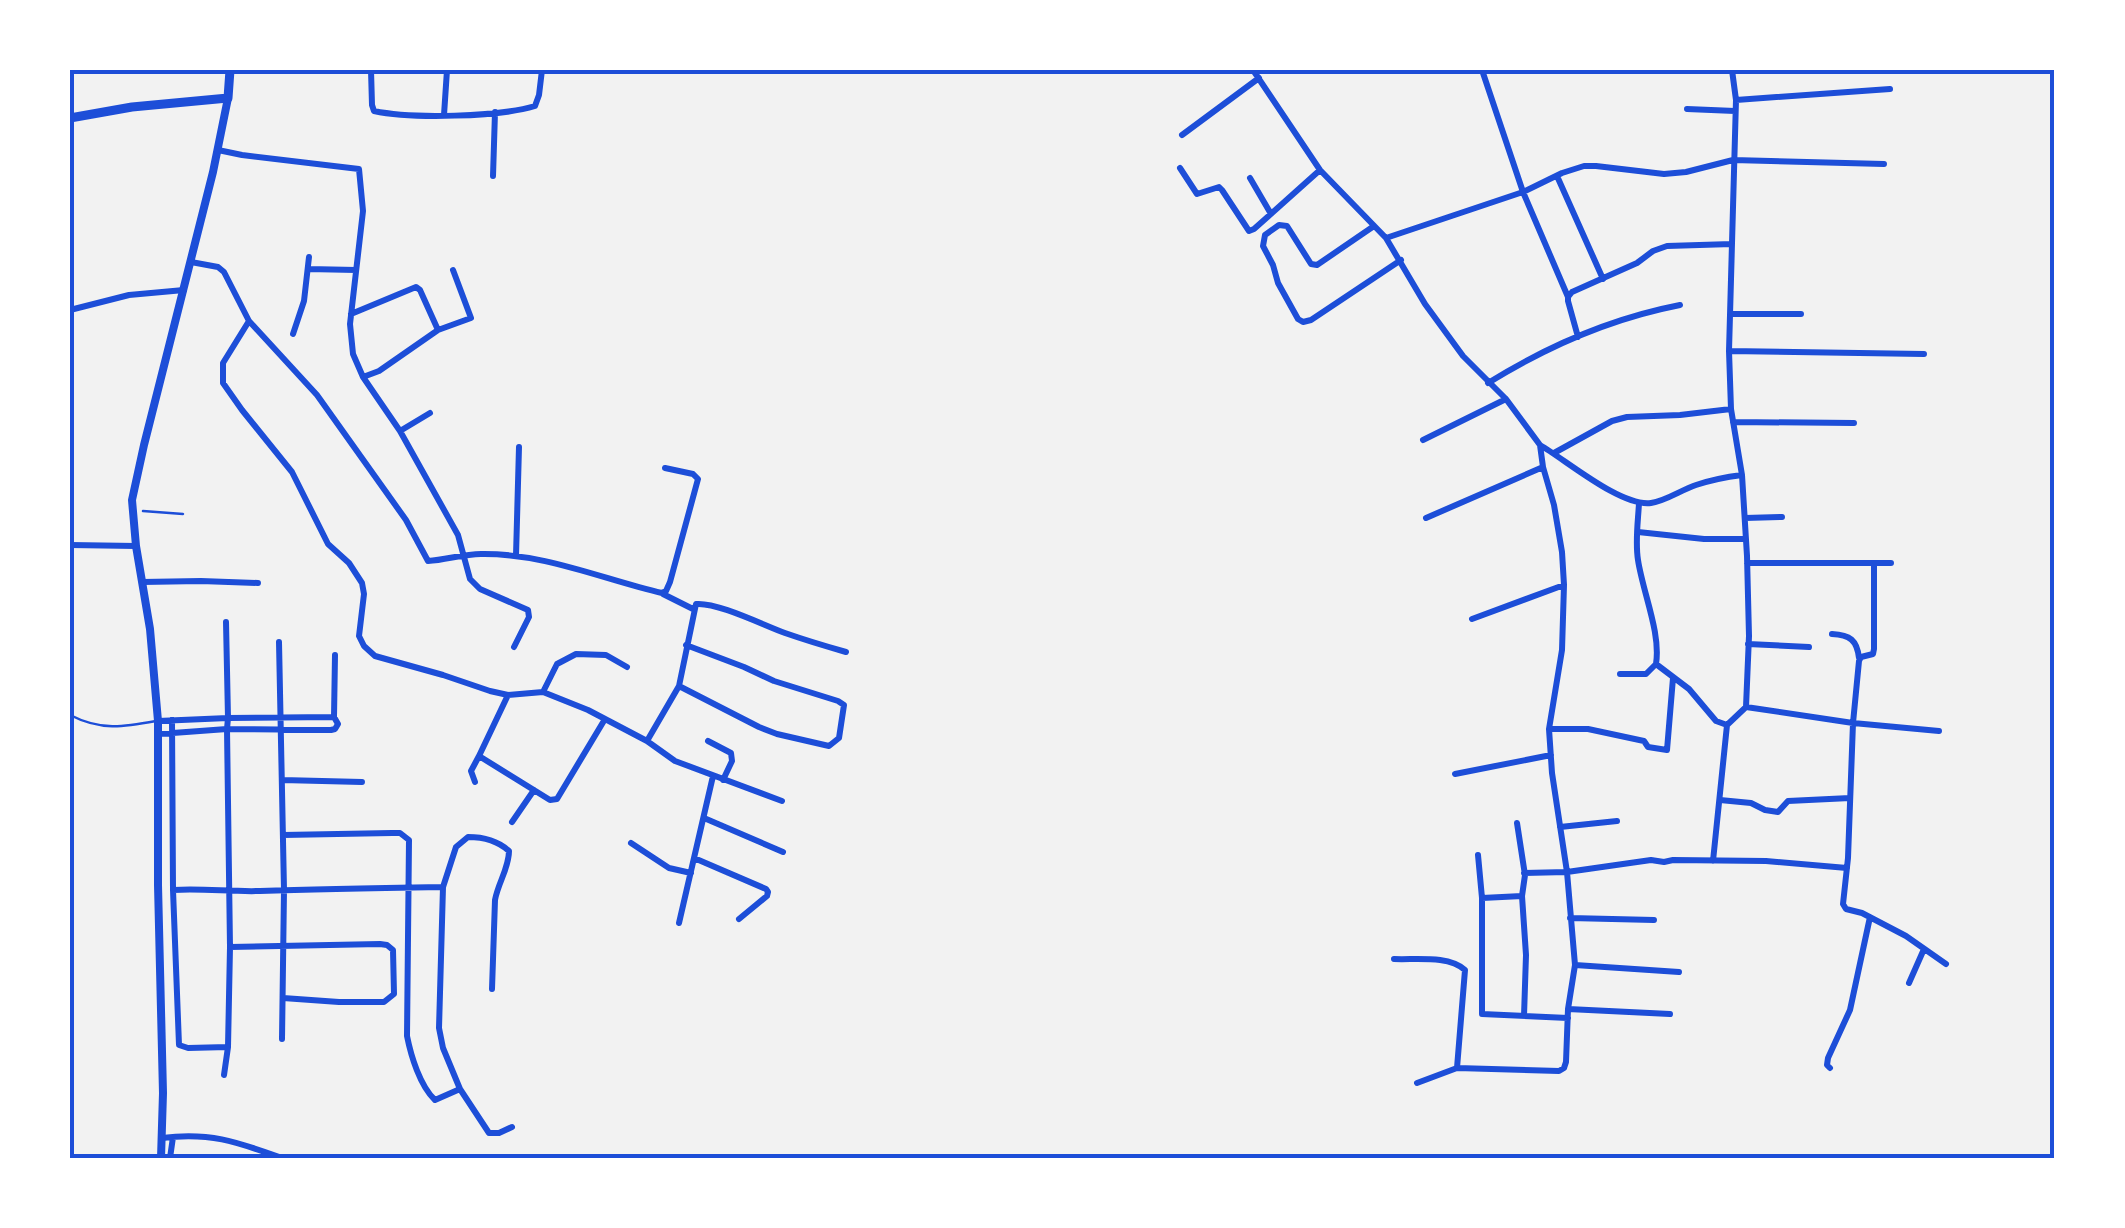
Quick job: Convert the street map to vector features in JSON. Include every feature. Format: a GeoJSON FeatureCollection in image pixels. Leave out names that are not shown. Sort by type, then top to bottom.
{"type":"FeatureCollection","features":[{"type":"Feature","properties":{"kind":"main road"},"geometry":{"type":"LineString","coordinates":[[70,118],[132,106],[228,98],[230,70]]}},
{"type":"Feature","properties":{"kind":"street"},"geometry":{"type":"LineString","coordinates":[[372,70],[374,111],[444,116],[534,106],[542,70]]}},
{"type":"Feature","properties":{"kind":"street"},"geometry":{"type":"LineString","coordinates":[[444,116],[447,70]]}},
{"type":"Feature","properties":{"kind":"street"},"geometry":{"type":"LineString","coordinates":[[1253,70],[1320,170],[1386,238],[1462,356],[1506,399],[1540,445],[1584,476],[1639,503],[1656,503],[1697,485],[1742,475]]}},
{"type":"Feature","properties":{"kind":"street"},"geometry":{"type":"LineString","coordinates":[[1482,70],[1523,192],[1568,297],[1578,337]]}},
{"type":"Feature","properties":{"kind":"street"},"geometry":{"type":"LineString","coordinates":[[1727,725],[1746,707],[1748,644],[1745,518],[1731,408],[1729,352],[1736,100],[1732,70]]}},
{"type":"Feature","properties":{"kind":"street"},"geometry":{"type":"LineString","coordinates":[[1182,135],[1260,78]]}},
{"type":"Feature","properties":{"kind":"street"},"geometry":{"type":"LineString","coordinates":[[1736,100],[1890,90]]}},
{"type":"Feature","properties":{"kind":"street"},"geometry":{"type":"LineString","coordinates":[[162,1158],[159,734],[150,629],[132,510],[144,444],[228,98]]}},
{"type":"Feature","properties":{"kind":"street"},"geometry":{"type":"LineString","coordinates":[[1687,109],[1735,111]]}},
{"type":"Feature","properties":{"kind":"street"},"geometry":{"type":"LineString","coordinates":[[493,176],[496,112]]}},
{"type":"Feature","properties":{"kind":"street"},"geometry":{"type":"LineString","coordinates":[[218,150],[359,169],[363,211],[351,343],[363,378],[400,430],[458,535],[470,579],[480,590],[530,613],[514,647]]}},
{"type":"Feature","properties":{"kind":"street"},"geometry":{"type":"LineString","coordinates":[[1386,238],[1523,192],[1584,166],[1676,174],[1733,160],[1884,164]]}},
{"type":"Feature","properties":{"kind":"street"},"geometry":{"type":"LineString","coordinates":[[1180,168],[1197,194],[1210,188],[1222,190],[1246,229],[1252,231],[1320,170]]}},
{"type":"Feature","properties":{"kind":"street"},"geometry":{"type":"LineString","coordinates":[[1557,176],[1603,279]]}},
{"type":"Feature","properties":{"kind":"street"},"geometry":{"type":"LineString","coordinates":[[1250,178],[1270,214]]}},
{"type":"Feature","properties":{"kind":"street"},"geometry":{"type":"LineString","coordinates":[[1374,226],[1318,266],[1311,264],[1283,224],[1264,236],[1263,246],[1278,283],[1298,319],[1311,320],[1400,260]]}},
{"type":"Feature","properties":{"kind":"street"},"geometry":{"type":"LineString","coordinates":[[1568,297],[1667,246],[1732,244]]}},
{"type":"Feature","properties":{"kind":"street"},"geometry":{"type":"LineString","coordinates":[[293,334],[303,306],[309,257]]}},
{"type":"Feature","properties":{"kind":"street"},"geometry":{"type":"LineString","coordinates":[[190,262],[221,268],[249,322],[318,394],[406,520],[428,561],[465,554],[544,560],[662,594],[694,609]]}},
{"type":"Feature","properties":{"kind":"street"},"geometry":{"type":"LineString","coordinates":[[308,269],[356,270]]}},
{"type":"Feature","properties":{"kind":"street"},"geometry":{"type":"LineString","coordinates":[[363,378],[379,372],[438,330],[471,318],[453,270]]}},
{"type":"Feature","properties":{"kind":"street"},"geometry":{"type":"LineString","coordinates":[[351,314],[416,287],[438,330]]}},
{"type":"Feature","properties":{"kind":"street"},"geometry":{"type":"LineString","coordinates":[[70,310],[129,295],[184,290]]}},
{"type":"Feature","properties":{"kind":"street"},"geometry":{"type":"LineString","coordinates":[[1488,383],[1557,344],[1680,305]]}},
{"type":"Feature","properties":{"kind":"street"},"geometry":{"type":"LineString","coordinates":[[1730,314],[1801,314]]}},
{"type":"Feature","properties":{"kind":"street"},"geometry":{"type":"LineString","coordinates":[[249,322],[223,364],[223,383],[297,480],[328,544],[357,573],[364,594],[358,636],[375,656],[508,695],[543,692],[606,719],[675,761],[782,801]]}},
{"type":"Feature","properties":{"kind":"street"},"geometry":{"type":"LineString","coordinates":[[1729,352],[1924,354]]}},
{"type":"Feature","properties":{"kind":"street"},"geometry":{"type":"LineString","coordinates":[[1423,440],[1506,399]]}},
{"type":"Feature","properties":{"kind":"street"},"geometry":{"type":"LineString","coordinates":[[1554,453],[1612,420],[1731,408]]}},
{"type":"Feature","properties":{"kind":"street"},"geometry":{"type":"LineString","coordinates":[[400,430],[430,413]]}},
{"type":"Feature","properties":{"kind":"street"},"geometry":{"type":"LineString","coordinates":[[1733,422],[1854,423]]}},
{"type":"Feature","properties":{"kind":"street"},"geometry":{"type":"LineString","coordinates":[[1417,1083],[1457,1068],[1559,1071],[1566,1062],[1574,965],[1549,729],[1562,650],[1564,585],[1562,552],[1540,445]]}},
{"type":"Feature","properties":{"kind":"street"},"geometry":{"type":"LineString","coordinates":[[516,556],[519,448]]}},
{"type":"Feature","properties":{"kind":"street"},"geometry":{"type":"LineString","coordinates":[[1426,518],[1543,466]]}},
{"type":"Feature","properties":{"kind":"street"},"geometry":{"type":"LineString","coordinates":[[662,594],[668,588],[698,483],[696,476],[665,468]]}},
{"type":"Feature","properties":{"kind":"street"},"geometry":{"type":"LineString","coordinates":[[1620,674],[1646,674],[1656,664],[1657,639],[1638,562],[1639,503]]}},
{"type":"Feature","properties":{"kind":"street"},"geometry":{"type":"LineString","coordinates":[[1745,518],[1782,517]]}},
{"type":"Feature","properties":{"kind":"street"},"geometry":{"type":"LineString","coordinates":[[1638,532],[1704,540],[1746,539]]}},
{"type":"Feature","properties":{"kind":"street"},"geometry":{"type":"LineString","coordinates":[[70,544],[136,546]]}},
{"type":"Feature","properties":{"kind":"street"},"geometry":{"type":"LineString","coordinates":[[1747,564],[1891,563]]}},
{"type":"Feature","properties":{"kind":"street"},"geometry":{"type":"LineString","coordinates":[[1859,658],[1874,652],[1874,564]]}},
{"type":"Feature","properties":{"kind":"street"},"geometry":{"type":"LineString","coordinates":[[142,582],[258,583]]}},
{"type":"Feature","properties":{"kind":"street"},"geometry":{"type":"LineString","coordinates":[[1472,619],[1564,585]]}},
{"type":"Feature","properties":{"kind":"street"},"geometry":{"type":"LineString","coordinates":[[647,742],[678,686],[696,604],[846,652]]}},
{"type":"Feature","properties":{"kind":"street"},"geometry":{"type":"LineString","coordinates":[[224,1076],[230,947],[226,622]]}},
{"type":"Feature","properties":{"kind":"street"},"geometry":{"type":"LineString","coordinates":[[1832,634],[1849,636],[1856,644],[1859,658],[1843,907],[1870,918],[1946,964]]}},
{"type":"Feature","properties":{"kind":"street"},"geometry":{"type":"LineString","coordinates":[[279,642],[284,890],[282,1039]]}},
{"type":"Feature","properties":{"kind":"street"},"geometry":{"type":"LineString","coordinates":[[1748,644],[1809,647]]}},
{"type":"Feature","properties":{"kind":"street"},"geometry":{"type":"LineString","coordinates":[[678,686],[777,734],[829,746],[840,738],[845,711],[838,701],[774,681],[686,645]]}},
{"type":"Feature","properties":{"kind":"street"},"geometry":{"type":"LineString","coordinates":[[159,734],[228,729],[336,729],[335,654]]}},
{"type":"Feature","properties":{"kind":"street"},"geometry":{"type":"LineString","coordinates":[[543,692],[557,664],[576,654],[606,655],[628,668]]}},
{"type":"Feature","properties":{"kind":"street"},"geometry":{"type":"LineString","coordinates":[[1656,664],[1689,689],[1716,720],[1727,725]]}},
{"type":"Feature","properties":{"kind":"street"},"geometry":{"type":"LineString","coordinates":[[1549,729],[1609,732],[1667,750],[1673,677]]}},
{"type":"Feature","properties":{"kind":"street"},"geometry":{"type":"LineString","coordinates":[[475,782],[472,770],[508,695]]}},
{"type":"Feature","properties":{"kind":"street"},"geometry":{"type":"LineString","coordinates":[[1746,707],[1939,731]]}},
{"type":"Feature","properties":{"kind":"street"},"geometry":{"type":"LineString","coordinates":[[158,721],[334,718]]}},
{"type":"Feature","properties":{"kind":"street"},"geometry":{"type":"LineString","coordinates":[[478,756],[550,800],[558,798],[606,719]]}},
{"type":"Feature","properties":{"kind":"street"},"geometry":{"type":"LineString","coordinates":[[172,720],[179,1045],[228,1047]]}},
{"type":"Feature","properties":{"kind":"street"},"geometry":{"type":"LineString","coordinates":[[1713,861],[1727,725]]}},
{"type":"Feature","properties":{"kind":"street"},"geometry":{"type":"LineString","coordinates":[[708,741],[731,753],[724,780]]}},
{"type":"Feature","properties":{"kind":"street"},"geometry":{"type":"LineString","coordinates":[[1455,774],[1551,755]]}},
{"type":"Feature","properties":{"kind":"street"},"geometry":{"type":"LineString","coordinates":[[680,923],[713,776]]}},
{"type":"Feature","properties":{"kind":"street"},"geometry":{"type":"LineString","coordinates":[[282,780],[362,782]]}},
{"type":"Feature","properties":{"kind":"street"},"geometry":{"type":"LineString","coordinates":[[512,822],[534,790]]}},
{"type":"Feature","properties":{"kind":"street"},"geometry":{"type":"LineString","coordinates":[[1720,800],[1751,803],[1778,812],[1788,802],[1850,798]]}},
{"type":"Feature","properties":{"kind":"street"},"geometry":{"type":"LineString","coordinates":[[704,818],[782,852]]}},
{"type":"Feature","properties":{"kind":"street"},"geometry":{"type":"LineString","coordinates":[[1560,828],[1617,822]]}},
{"type":"Feature","properties":{"kind":"street"},"geometry":{"type":"LineString","coordinates":[[1517,823],[1524,874],[1524,1016]]}},
{"type":"Feature","properties":{"kind":"street"},"geometry":{"type":"LineString","coordinates":[[283,835],[392,833],[409,840],[409,1046],[431,1098],[444,1098],[460,1089]]}},
{"type":"Feature","properties":{"kind":"street"},"geometry":{"type":"LineString","coordinates":[[492,989],[495,900],[508,864],[508,851],[480,837],[468,837],[456,847],[442,886],[439,1028],[460,1089],[489,1133],[512,1127]]}},
{"type":"Feature","properties":{"kind":"street"},"geometry":{"type":"LineString","coordinates":[[632,843],[669,868],[691,873]]}},
{"type":"Feature","properties":{"kind":"street"},"geometry":{"type":"LineString","coordinates":[[1478,856],[1482,1014],[1670,1014]]}},
{"type":"Feature","properties":{"kind":"street"},"geometry":{"type":"LineString","coordinates":[[694,858],[766,888],[766,896],[739,918]]}},
{"type":"Feature","properties":{"kind":"street"},"geometry":{"type":"LineString","coordinates":[[1524,874],[1651,860],[1782,862],[1847,868]]}},
{"type":"Feature","properties":{"kind":"street"},"geometry":{"type":"LineString","coordinates":[[173,890],[442,886]]}},
{"type":"Feature","properties":{"kind":"street"},"geometry":{"type":"LineString","coordinates":[[1482,898],[1522,896]]}},
{"type":"Feature","properties":{"kind":"street"},"geometry":{"type":"LineString","coordinates":[[1570,918],[1654,920]]}},
{"type":"Feature","properties":{"kind":"street"},"geometry":{"type":"LineString","coordinates":[[1830,1068],[1828,1058],[1850,1010],[1870,918]]}},
{"type":"Feature","properties":{"kind":"street"},"geometry":{"type":"LineString","coordinates":[[230,947],[388,945],[394,956],[394,990],[392,998],[384,1002],[283,998]]}},
{"type":"Feature","properties":{"kind":"street"},"geometry":{"type":"LineString","coordinates":[[1909,984],[1924,949]]}},
{"type":"Feature","properties":{"kind":"street"},"geometry":{"type":"LineString","coordinates":[[1394,959],[1448,961],[1462,965],[1465,970],[1457,1068]]}},
{"type":"Feature","properties":{"kind":"street"},"geometry":{"type":"LineString","coordinates":[[1574,965],[1679,972]]}},
{"type":"Feature","properties":{"kind":"street"},"geometry":{"type":"LineString","coordinates":[[170,1158],[173,1137]]}},
{"type":"Feature","properties":{"kind":"street"},"geometry":{"type":"LineString","coordinates":[[162,1138],[228,1139],[282,1158]]}},
{"type":"Feature","properties":{"kind":"lane"},"geometry":{"type":"LineString","coordinates":[[70,715],[108,728],[158,721]]}},
{"type":"Feature","properties":{"kind":"path"},"geometry":{"type":"LineString","coordinates":[[132,510],[183,514]]}}]}
